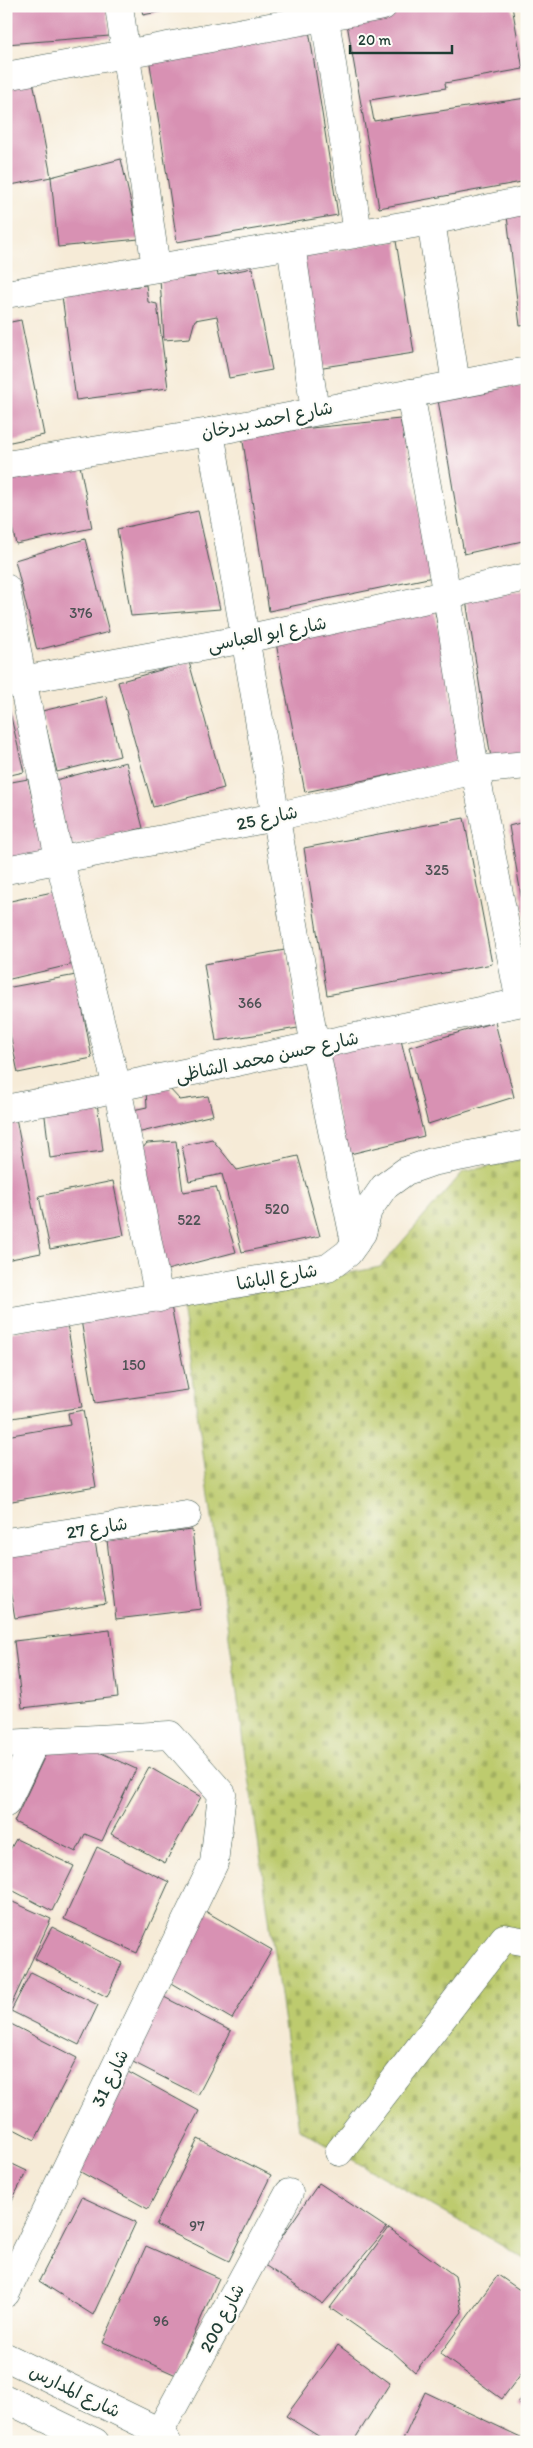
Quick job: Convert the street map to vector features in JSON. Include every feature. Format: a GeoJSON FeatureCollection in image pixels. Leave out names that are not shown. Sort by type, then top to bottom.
{"type":"FeatureCollection","features":[{"type":"Feature","properties":{"kind":"street"},"geometry":{"type":"LineString","coordinates":[[119,6],[156,268]]}},
{"type":"Feature","properties":{"kind":"street"},"geometry":{"type":"LineString","coordinates":[[6,76],[324,12],[382,6]]}},
{"type":"Feature","properties":{"kind":"street"},"geometry":{"type":"LineString","coordinates":[[324,12],[358,233]]}},
{"type":"Feature","properties":{"kind":"street"},"geometry":{"type":"LineString","coordinates":[[6,294],[431,220],[527,200]]}},
{"type":"Feature","properties":{"kind":"street"},"geometry":{"type":"LineString","coordinates":[[431,220],[456,384]]}},
{"type":"Feature","properties":{"kind":"street"},"geometry":{"type":"LineString","coordinates":[[291,245],[315,412]]}},
{"type":"Feature","properties":{"kind":"street","name":"شارع احمد بدرخان"},"geometry":{"type":"LineString","coordinates":[[6,465],[210,432],[527,371]]}},
{"type":"Feature","properties":{"kind":"street"},"geometry":{"type":"LineString","coordinates":[[410,393],[448,596],[475,770],[524,1002]]}},
{"type":"Feature","properties":{"kind":"street"},"geometry":{"type":"LineString","coordinates":[[210,432],[315,1047],[355,1243]]}},
{"type":"Feature","properties":{"kind":"street","name":"شارع ابو العباسى"},"geometry":{"type":"LineString","coordinates":[[14,681],[245,639],[448,596],[527,577]]}},
{"type":"Feature","properties":{"kind":"street"},"geometry":{"type":"LineString","coordinates":[[6,588],[14,681],[117,1087],[159,1298]]}},
{"type":"Feature","properties":{"kind":"street","name":"شارع 25"},"geometry":{"type":"LineString","coordinates":[[6,870],[275,816],[475,770],[527,765]]}},
{"type":"Feature","properties":{"kind":"street","name":"شارع حسن محمد الشاظى"},"geometry":{"type":"LineString","coordinates":[[6,1109],[43,1100],[96,1094],[117,1087],[524,1002]]}},
{"type":"Feature","properties":{"kind":"street","name":"شارع الباشا"},"geometry":{"type":"LineString","coordinates":[[6,1322],[159,1298],[328,1268],[348,1253],[362,1233],[368,1210],[384,1187],[406,1171],[432,1162],[527,1144]]}},
{"type":"Feature","properties":{"kind":"street","name":"شارع 27"},"geometry":{"type":"LineString","coordinates":[[6,1542],[187,1514]]}},
{"type":"Feature","properties":{"kind":"street","name":"شارع 31"},"geometry":{"type":"LineString","coordinates":[[6,2293],[214,1863],[222,1794],[170,1736],[35,1742]]}},
{"type":"Feature","properties":{"kind":"street"},"geometry":{"type":"LineString","coordinates":[[6,1744],[35,1742],[6,1803]]}},
{"type":"Feature","properties":{"kind":"street"},"geometry":{"type":"LineString","coordinates":[[339,2152],[504,1938],[527,1942]]}},
{"type":"Feature","properties":{"kind":"street","name":"شارع 200"},"geometry":{"type":"LineString","coordinates":[[160,2439],[289,2193]]}},
{"type":"Feature","properties":{"kind":"street","name":"شارع المدارس"},"geometry":{"type":"LineString","coordinates":[[6,2357],[160,2439]]}},
{"type":"Feature","properties":{"kind":"street","name":"شارع المدارس"},"geometry":{"type":"LineString","coordinates":[[6,2399],[95,2442]]}},
{"type":"Feature","properties":{"kind":"green space"},"geometry":{"type":"Polygon","coordinates":[[[527,1158],[527,2260],[299,2129],[182,1306],[380,1267],[463,1172],[527,1158]]]}},
{"type":"Feature","properties":{"kind":"building"},"geometry":{"type":"Polygon","coordinates":[[[6,6],[106,6],[110,36],[6,44],[6,6]]]}},
{"type":"Feature","properties":{"kind":"building"},"geometry":{"type":"Polygon","coordinates":[[[141,6],[183,6],[183,7],[143,15],[141,6]]]}},
{"type":"Feature","properties":{"kind":"building"},"geometry":{"type":"Polygon","coordinates":[[[415,6],[512,6],[523,69],[445,83],[446,88],[370,100],[374,121],[526,98],[527,181],[379,208],[346,18],[415,6]]]}},
{"type":"Feature","properties":{"kind":"building"},"geometry":{"type":"Polygon","coordinates":[[[309,30],[338,215],[177,242],[148,51],[309,30]]]}},
{"type":"Feature","properties":{"kind":"building"},"geometry":{"type":"Polygon","coordinates":[[[33,81],[51,177],[6,186],[6,86],[33,81]]]}},
{"type":"Feature","properties":{"kind":"building"},"geometry":{"type":"Polygon","coordinates":[[[121,159],[139,239],[58,247],[51,177],[121,159]]]}},
{"type":"Feature","properties":{"kind":"building"},"geometry":{"type":"Polygon","coordinates":[[[527,214],[527,325],[520,326],[507,216],[527,214]]]}},
{"type":"Feature","properties":{"kind":"building"},"geometry":{"type":"Polygon","coordinates":[[[396,241],[414,353],[317,368],[300,256],[396,241]]]}},
{"type":"Feature","properties":{"kind":"building"},"geometry":{"type":"Polygon","coordinates":[[[215,264],[218,275],[252,268],[272,370],[229,378],[217,316],[195,320],[190,338],[164,340],[160,279],[195,277],[198,268],[215,264]]]}},
{"type":"Feature","properties":{"kind":"building"},"geometry":{"type":"Polygon","coordinates":[[[146,285],[148,302],[157,304],[168,388],[76,400],[62,296],[146,285]]]}},
{"type":"Feature","properties":{"kind":"building"},"geometry":{"type":"Polygon","coordinates":[[[21,320],[44,435],[6,443],[6,323],[21,320]]]}},
{"type":"Feature","properties":{"kind":"building"},"geometry":{"type":"Polygon","coordinates":[[[527,383],[527,540],[464,554],[438,400],[527,383]]]}},
{"type":"Feature","properties":{"kind":"building"},"geometry":{"type":"Polygon","coordinates":[[[400,419],[433,577],[269,611],[242,435],[400,419]]]}},
{"type":"Feature","properties":{"kind":"building"},"geometry":{"type":"Polygon","coordinates":[[[79,460],[92,528],[16,544],[6,503],[6,473],[79,460]]]}},
{"type":"Feature","properties":{"kind":"building"},"geometry":{"type":"Polygon","coordinates":[[[198,511],[220,609],[131,616],[117,529],[198,511]]]}},
{"type":"Feature","properties":{"kind":"building"},"geometry":{"type":"Polygon","coordinates":[[[85,539],[109,632],[37,650],[15,560],[85,539]]]}},
{"type":"Feature","properties":{"kind":"building"},"geometry":{"type":"Polygon","coordinates":[[[527,590],[527,753],[491,758],[466,600],[527,590]]]}},
{"type":"Feature","properties":{"kind":"building"},"geometry":{"type":"Polygon","coordinates":[[[434,607],[464,760],[305,792],[275,638],[434,607]]]}},
{"type":"Feature","properties":{"kind":"building"},"geometry":{"type":"Polygon","coordinates":[[[189,662],[224,788],[153,807],[118,682],[189,662]]]}},
{"type":"Feature","properties":{"kind":"building"},"geometry":{"type":"Polygon","coordinates":[[[6,696],[24,772],[6,776],[6,696]]]}},
{"type":"Feature","properties":{"kind":"building"},"geometry":{"type":"Polygon","coordinates":[[[106,696],[120,756],[57,772],[42,711],[106,696]]]}},
{"type":"Feature","properties":{"kind":"building"},"geometry":{"type":"Polygon","coordinates":[[[126,762],[143,828],[69,847],[52,781],[126,762]]]}},
{"type":"Feature","properties":{"kind":"building"},"geometry":{"type":"Polygon","coordinates":[[[28,779],[45,852],[6,861],[6,783],[28,779]]]}},
{"type":"Feature","properties":{"kind":"building"},"geometry":{"type":"Polygon","coordinates":[[[464,818],[492,964],[327,995],[304,848],[464,818]]]}},
{"type":"Feature","properties":{"kind":"building"},"geometry":{"type":"Polygon","coordinates":[[[527,821],[527,923],[526,923],[509,826],[527,821]]]}},
{"type":"Feature","properties":{"kind":"building"},"geometry":{"type":"Polygon","coordinates":[[[57,891],[74,964],[6,980],[6,902],[57,891]]]}},
{"type":"Feature","properties":{"kind":"building"},"geometry":{"type":"Polygon","coordinates":[[[285,950],[298,1028],[216,1041],[204,964],[285,950]]]}},
{"type":"Feature","properties":{"kind":"building"},"geometry":{"type":"Polygon","coordinates":[[[76,975],[92,1058],[18,1073],[6,1014],[6,988],[76,975]]]}},
{"type":"Feature","properties":{"kind":"building"},"geometry":{"type":"Polygon","coordinates":[[[495,1022],[514,1097],[428,1124],[409,1047],[495,1022]]]}},
{"type":"Feature","properties":{"kind":"building"},"geometry":{"type":"Polygon","coordinates":[[[401,1040],[424,1136],[346,1155],[325,1053],[401,1040]]]}},
{"type":"Feature","properties":{"kind":"building"},"geometry":{"type":"Polygon","coordinates":[[[168,1087],[180,1100],[208,1096],[213,1115],[137,1133],[128,1111],[147,1107],[146,1090],[168,1087]]]}},
{"type":"Feature","properties":{"kind":"building"},"geometry":{"type":"Polygon","coordinates":[[[96,1094],[103,1151],[50,1158],[43,1100],[96,1094]]]}},
{"type":"Feature","properties":{"kind":"building"},"geometry":{"type":"Polygon","coordinates":[[[12,1096],[41,1253],[6,1260],[6,1098],[12,1096]]]}},
{"type":"Feature","properties":{"kind":"building"},"geometry":{"type":"Polygon","coordinates":[[[212,1139],[237,1170],[298,1156],[320,1236],[242,1252],[222,1174],[189,1181],[182,1146],[212,1139]]]}},
{"type":"Feature","properties":{"kind":"building"},"geometry":{"type":"Polygon","coordinates":[[[176,1141],[183,1192],[216,1187],[236,1252],[163,1271],[138,1154],[147,1143],[176,1141]]]}},
{"type":"Feature","properties":{"kind":"building"},"geometry":{"type":"Polygon","coordinates":[[[113,1181],[124,1235],[50,1249],[39,1196],[113,1181]]]}},
{"type":"Feature","properties":{"kind":"building"},"geometry":{"type":"Polygon","coordinates":[[[171,1306],[188,1390],[95,1403],[81,1320],[171,1306]]]}},
{"type":"Feature","properties":{"kind":"building"},"geometry":{"type":"Polygon","coordinates":[[[67,1324],[82,1407],[6,1419],[6,1333],[67,1324]]]}},
{"type":"Feature","properties":{"kind":"building"},"geometry":{"type":"Polygon","coordinates":[[[83,1410],[96,1487],[6,1502],[6,1436],[70,1425],[68,1413],[83,1410]]]}},
{"type":"Feature","properties":{"kind":"building"},"geometry":{"type":"Polygon","coordinates":[[[192,1530],[201,1609],[116,1619],[107,1540],[192,1530]]]}},
{"type":"Feature","properties":{"kind":"building"},"geometry":{"type":"Polygon","coordinates":[[[94,1536],[106,1603],[15,1618],[6,1568],[6,1550],[94,1536]]]}},
{"type":"Feature","properties":{"kind":"building"},"geometry":{"type":"Polygon","coordinates":[[[110,1630],[118,1697],[22,1708],[14,1641],[110,1630]]]}},
{"type":"Feature","properties":{"kind":"building"},"geometry":{"type":"Polygon","coordinates":[[[56,1732],[136,1769],[102,1841],[85,1834],[76,1852],[14,1822],[56,1732]]]}},
{"type":"Feature","properties":{"kind":"building"},"geometry":{"type":"Polygon","coordinates":[[[149,1767],[201,1797],[165,1863],[111,1834],[149,1767]]]}},
{"type":"Feature","properties":{"kind":"building"},"geometry":{"type":"Polygon","coordinates":[[[16,1839],[74,1866],[52,1911],[6,1887],[6,1857],[16,1839]]]}},
{"type":"Feature","properties":{"kind":"building"},"geometry":{"type":"Polygon","coordinates":[[[97,1847],[169,1882],[137,1953],[64,1919],[97,1847]]]}},
{"type":"Feature","properties":{"kind":"building"},"geometry":{"type":"Polygon","coordinates":[[[6,1899],[51,1919],[6,2016],[6,1899]]]}},
{"type":"Feature","properties":{"kind":"building"},"geometry":{"type":"Polygon","coordinates":[[[205,1911],[272,1950],[232,2019],[164,1979],[205,1911]]]}},
{"type":"Feature","properties":{"kind":"building"},"geometry":{"type":"Polygon","coordinates":[[[52,1927],[122,1963],[107,1997],[35,1959],[52,1927]]]}},
{"type":"Feature","properties":{"kind":"building"},"geometry":{"type":"Polygon","coordinates":[[[31,1972],[98,2005],[79,2045],[11,2011],[31,1972]]]}},
{"type":"Feature","properties":{"kind":"building"},"geometry":{"type":"Polygon","coordinates":[[[162,1996],[231,2031],[198,2095],[129,2060],[162,1996]]]}},
{"type":"Feature","properties":{"kind":"building"},"geometry":{"type":"Polygon","coordinates":[[[7,2022],[77,2058],[35,2140],[6,2125],[7,2022]]]}},
{"type":"Feature","properties":{"kind":"building"},"geometry":{"type":"Polygon","coordinates":[[[128,2072],[199,2111],[148,2209],[75,2169],[128,2072]]]}},
{"type":"Feature","properties":{"kind":"building"},"geometry":{"type":"Polygon","coordinates":[[[198,2139],[271,2175],[229,2261],[156,2225],[198,2139]]]}},
{"type":"Feature","properties":{"kind":"building"},"geometry":{"type":"Polygon","coordinates":[[[6,2161],[27,2171],[6,2212],[6,2161]]]}},
{"type":"Feature","properties":{"kind":"building"},"geometry":{"type":"Polygon","coordinates":[[[319,2183],[387,2228],[323,2304],[263,2264],[319,2183]]]}},
{"type":"Feature","properties":{"kind":"building"},"geometry":{"type":"Polygon","coordinates":[[[82,2197],[136,2222],[93,2315],[39,2281],[82,2197]]]}},
{"type":"Feature","properties":{"kind":"building"},"geometry":{"type":"Polygon","coordinates":[[[389,2228],[455,2276],[462,2312],[415,2372],[393,2352],[330,2308],[389,2228]]]}},
{"type":"Feature","properties":{"kind":"building"},"geometry":{"type":"Polygon","coordinates":[[[146,2246],[219,2278],[176,2375],[103,2342],[146,2246]]]}},
{"type":"Feature","properties":{"kind":"building"},"geometry":{"type":"Polygon","coordinates":[[[498,2275],[527,2295],[527,2366],[502,2399],[440,2354],[498,2275]]]}},
{"type":"Feature","properties":{"kind":"building"},"geometry":{"type":"Polygon","coordinates":[[[338,2345],[390,2383],[353,2442],[328,2442],[286,2416],[338,2345]]]}},
{"type":"Feature","properties":{"kind":"building"},"geometry":{"type":"Polygon","coordinates":[[[527,2391],[527,2410],[518,2403],[527,2391]]]}},
{"type":"Feature","properties":{"kind":"building"},"geometry":{"type":"Polygon","coordinates":[[[425,2392],[527,2440],[527,2442],[402,2442],[425,2392]]]}}]}
